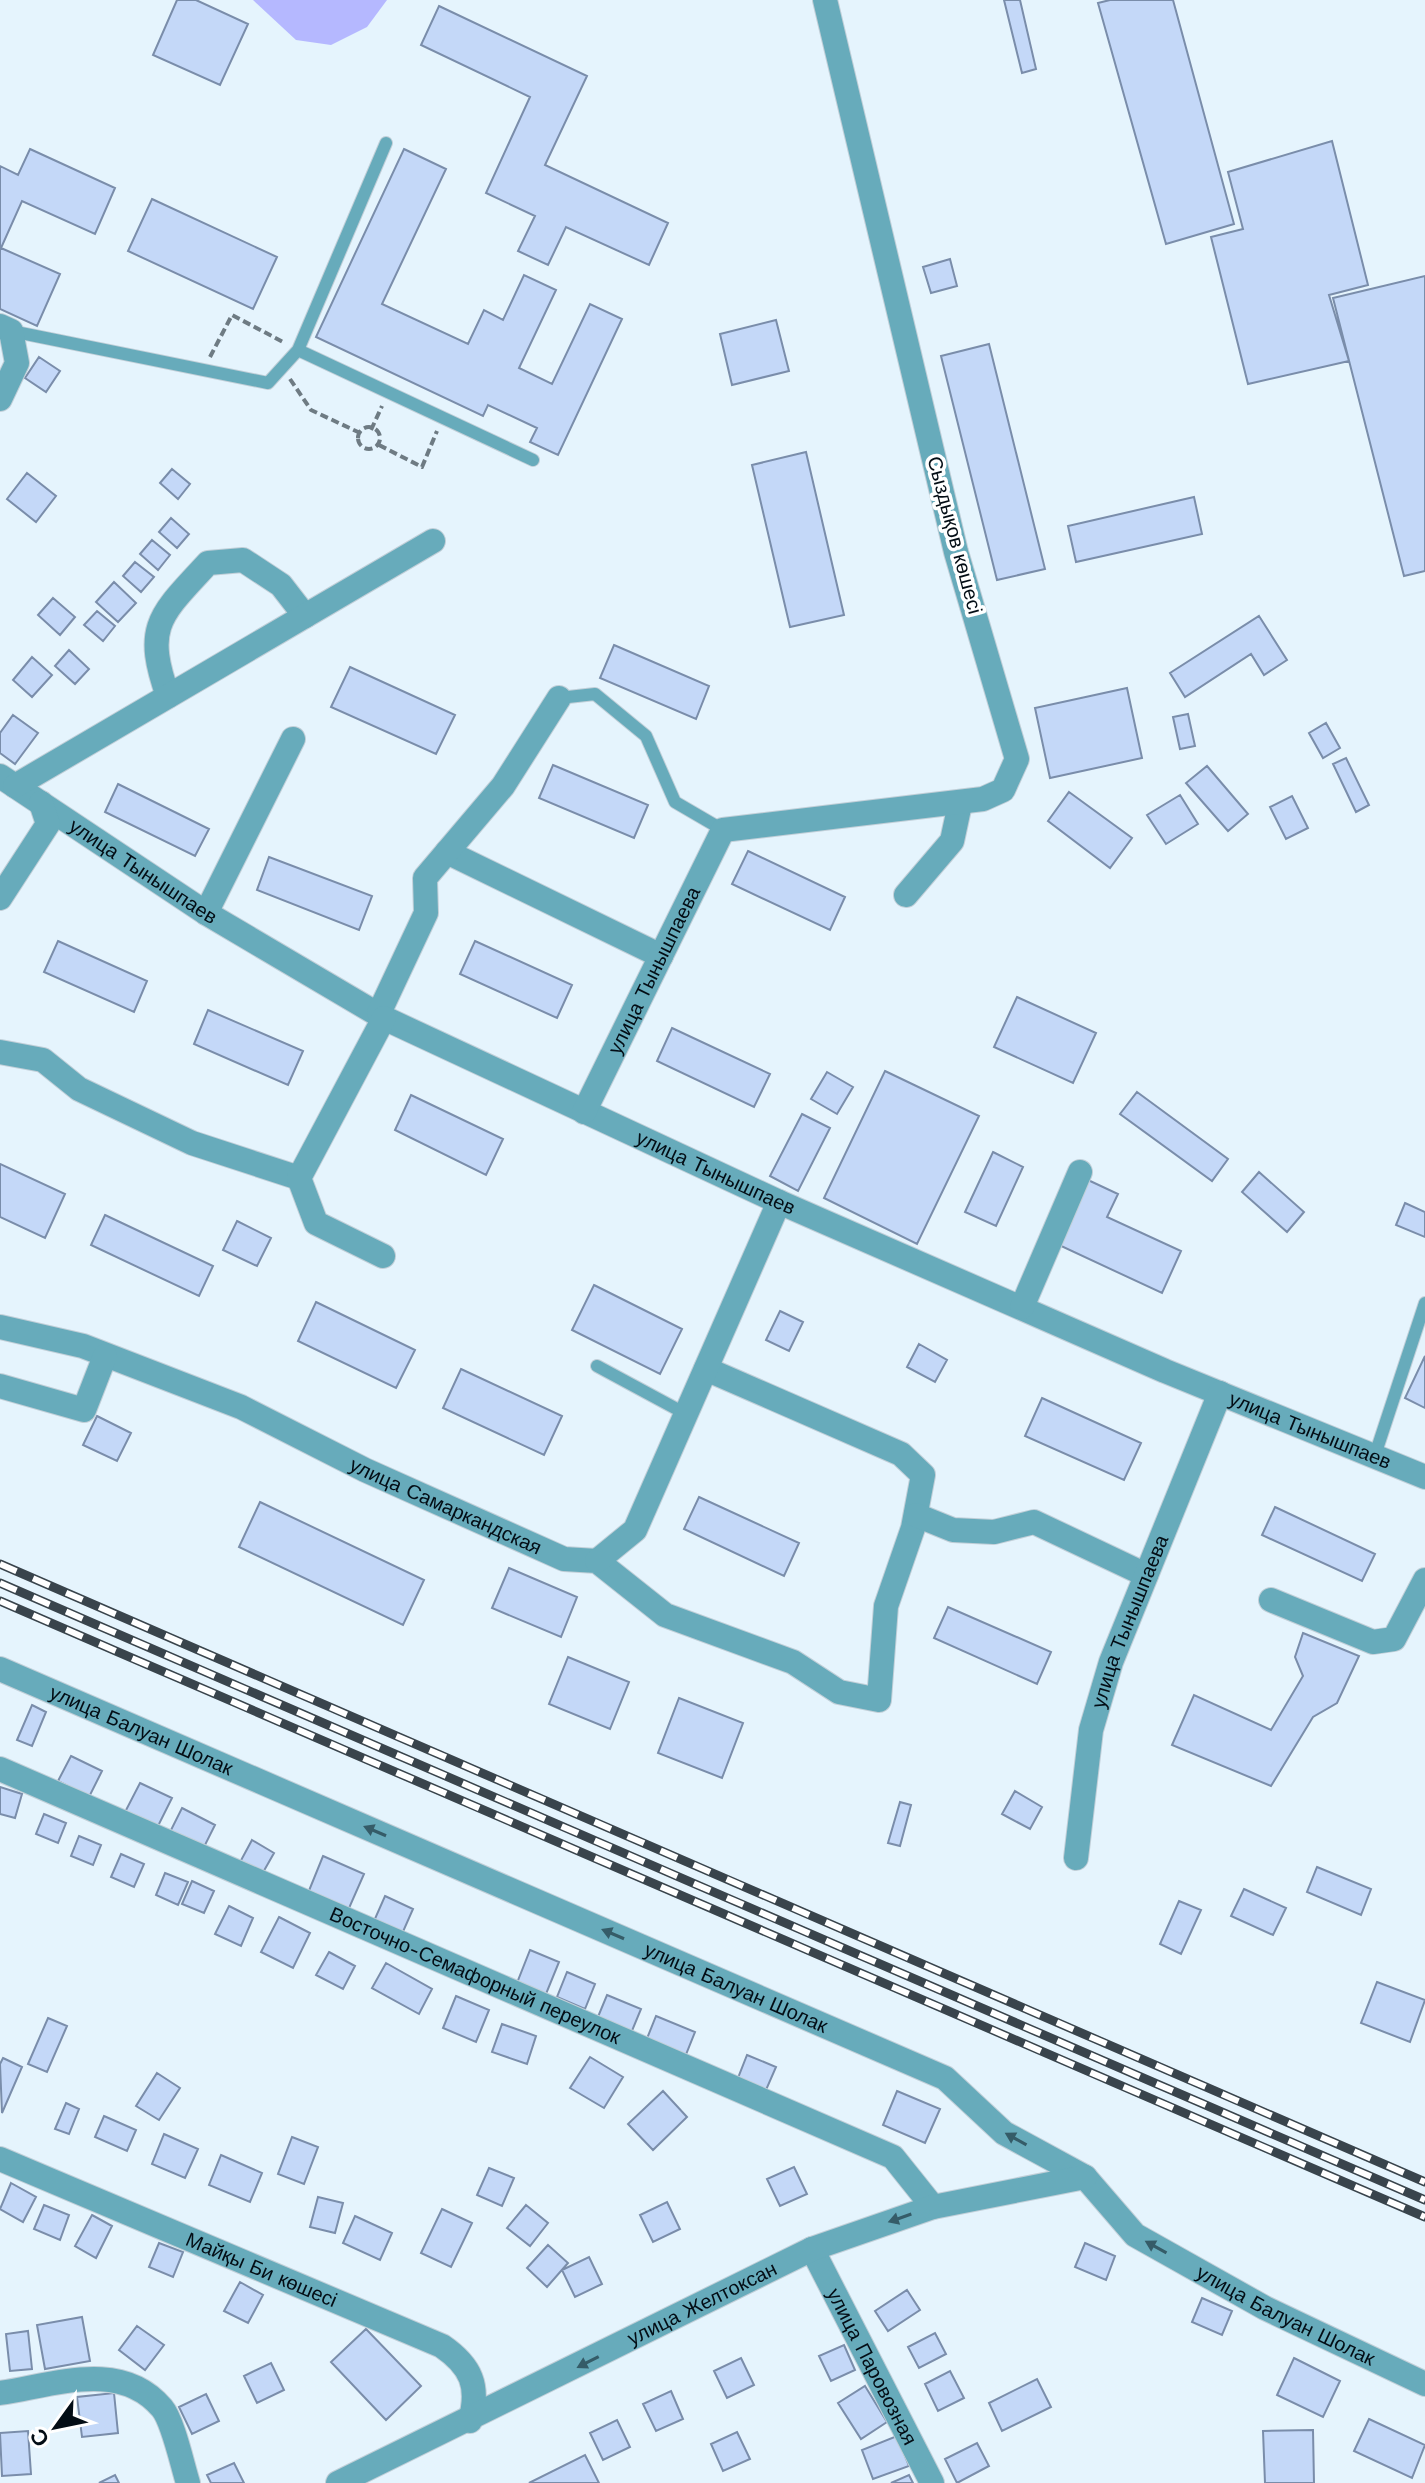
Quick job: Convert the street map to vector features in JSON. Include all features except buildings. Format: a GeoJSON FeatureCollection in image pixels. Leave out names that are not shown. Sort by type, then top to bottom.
{"type":"FeatureCollection","features":[{"type":"Feature","properties":{"kind":"street","name":"Сыздықов көшесі"},"geometry":{"type":"LineString","coordinates":[[723,830],[960,804],[1003,790],[1017,759],[956,552],[825,0]]}},
{"type":"Feature","properties":{"kind":"street"},"geometry":{"type":"LineString","coordinates":[[0,399],[17,363],[6,329]]}},
{"type":"Feature","properties":{"kind":"street"},"geometry":{"type":"LineString","coordinates":[[8,781],[168,696],[433,541]]}},
{"type":"Feature","properties":{"kind":"street"},"geometry":{"type":"LineString","coordinates":[[168,696],[155,657],[156,630],[208,563],[243,560],[281,585],[305,616]]}},
{"type":"Feature","properties":{"kind":"street"},"geometry":{"type":"LineString","coordinates":[[383,1256],[316,1223],[299,1178],[381,1016],[426,913],[425,878],[503,786],[559,698]]}},
{"type":"Feature","properties":{"kind":"street"},"geometry":{"type":"LineString","coordinates":[[206,913],[293,739]]}},
{"type":"Feature","properties":{"kind":"street","name":"улица Тынышпаев"},"geometry":{"type":"LineString","coordinates":[[8,781],[206,913],[381,1016],[779,1202],[1220,1393],[1425,1477]]}},
{"type":"Feature","properties":{"kind":"street"},"geometry":{"type":"LineString","coordinates":[[0,898],[48,824],[41,803]]}},
{"type":"Feature","properties":{"kind":"street"},"geometry":{"type":"LineString","coordinates":[[906,895],[952,841],[960,804]]}},
{"type":"Feature","properties":{"kind":"street","name":"улица Тынышпаева"},"geometry":{"type":"LineString","coordinates":[[584,1112],[723,830]]}},
{"type":"Feature","properties":{"kind":"street"},"geometry":{"type":"LineString","coordinates":[[447,852],[661,956]]}},
{"type":"Feature","properties":{"kind":"street"},"geometry":{"type":"LineString","coordinates":[[0,1052],[43,1060],[79,1089],[192,1143],[299,1178]]}},
{"type":"Feature","properties":{"kind":"street"},"geometry":{"type":"LineString","coordinates":[[1022,1307],[1080,1172]]}},
{"type":"Feature","properties":{"kind":"street"},"geometry":{"type":"LineString","coordinates":[[706,1369],[901,1454],[923,1475],[916,1515],[886,1606],[879,1700],[839,1692],[793,1662],[665,1615],[597,1561],[635,1530],[779,1202]]}},
{"type":"Feature","properties":{"kind":"street","name":"улица Самаркандская"},"geometry":{"type":"LineString","coordinates":[[0,1327],[83,1346],[241,1407],[365,1470],[564,1559],[597,1561]]}},
{"type":"Feature","properties":{"kind":"street"},"geometry":{"type":"LineString","coordinates":[[0,1386],[84,1410],[105,1356]]}},
{"type":"Feature","properties":{"kind":"street","name":"улица Тынышпаева"},"geometry":{"type":"LineString","coordinates":[[1076,1858],[1091,1730],[1111,1662],[1220,1393]]}},
{"type":"Feature","properties":{"kind":"street"},"geometry":{"type":"LineString","coordinates":[[916,1515],[953,1530],[994,1532],[1034,1522],[1146,1575]]}},
{"type":"Feature","properties":{"kind":"street"},"geometry":{"type":"LineString","coordinates":[[1271,1600],[1373,1642],[1394,1639],[1425,1580]]}},
{"type":"Feature","properties":{"kind":"street","name":"улица Балуан Шолак"},"geometry":{"type":"LineString","coordinates":[[0,1669],[945,2078],[1004,2133],[1085,2177],[1135,2235],[1265,2308],[1425,2384]]}},
{"type":"Feature","properties":{"kind":"street","name":"Восточно-Семафорный переулок"},"geometry":{"type":"LineString","coordinates":[[0,1769],[893,2157],[933,2207]]}},
{"type":"Feature","properties":{"kind":"street","name":"Майқы Би көшесі"},"geometry":{"type":"LineString","coordinates":[[0,2159],[442,2346],[461,2359],[471,2375],[476,2399],[470,2421]]}},
{"type":"Feature","properties":{"kind":"street","name":"улица Желтоксан"},"geometry":{"type":"LineString","coordinates":[[338,2483],[470,2421],[812,2249],[933,2207],[1085,2177]]}},
{"type":"Feature","properties":{"kind":"street","name":"улица Паровозная"},"geometry":{"type":"LineString","coordinates":[[812,2249],[932,2483]]}},
{"type":"Feature","properties":{"kind":"street"},"geometry":{"type":"LineString","coordinates":[[0,2393],[105,2378],[132,2382],[164,2409],[188,2483]]}},
{"type":"Feature","properties":{"kind":"lane"},"geometry":{"type":"LineString","coordinates":[[6,329],[268,383],[298,350],[386,143]]}},
{"type":"Feature","properties":{"kind":"lane"},"geometry":{"type":"LineString","coordinates":[[298,350],[533,460]]}},
{"type":"Feature","properties":{"kind":"lane"},"geometry":{"type":"LineString","coordinates":[[559,698],[595,694],[646,736],[675,802],[723,830]]}},
{"type":"Feature","properties":{"kind":"lane"},"geometry":{"type":"LineString","coordinates":[[1374,1458],[1425,1303]]}},
{"type":"Feature","properties":{"kind":"lane"},"geometry":{"type":"LineString","coordinates":[[597,1366],[686,1414]]}},
{"type":"Feature","properties":{"kind":"path"},"geometry":{"type":"LineString","coordinates":[[204,370],[232,315],[298,350]]}},
{"type":"Feature","properties":{"kind":"path"},"geometry":{"type":"LineString","coordinates":[[283,370],[311,410],[358,432]]}},
{"type":"Feature","properties":{"kind":"path"},"geometry":{"type":"LineString","coordinates":[[371,430],[388,392]]}},
{"type":"Feature","properties":{"kind":"path"},"geometry":{"type":"LineString","coordinates":[[379,445],[422,467],[442,418]]}},
{"type":"Feature","properties":{"kind":"path"},"geometry":{"type":"LineString","coordinates":[[363,426],[371,430],[382,439],[374,450],[356,441],[363,426]]}},
{"type":"Feature","properties":{"kind":"shaded area"},"geometry":{"type":"Polygon","coordinates":[[[253,0],[387,0],[367,27],[331,45],[296,40],[253,0]]]}},
{"type":"Feature","properties":{"kind":"railway"},"geometry":{"type":"LineString","coordinates":[[0,1564],[1425,2182]]}},
{"type":"Feature","properties":{"kind":"railway"},"geometry":{"type":"LineString","coordinates":[[0,1583],[1425,2200]]}},
{"type":"Feature","properties":{"kind":"railway"},"geometry":{"type":"LineString","coordinates":[[0,1601],[1425,2217]]}}]}
